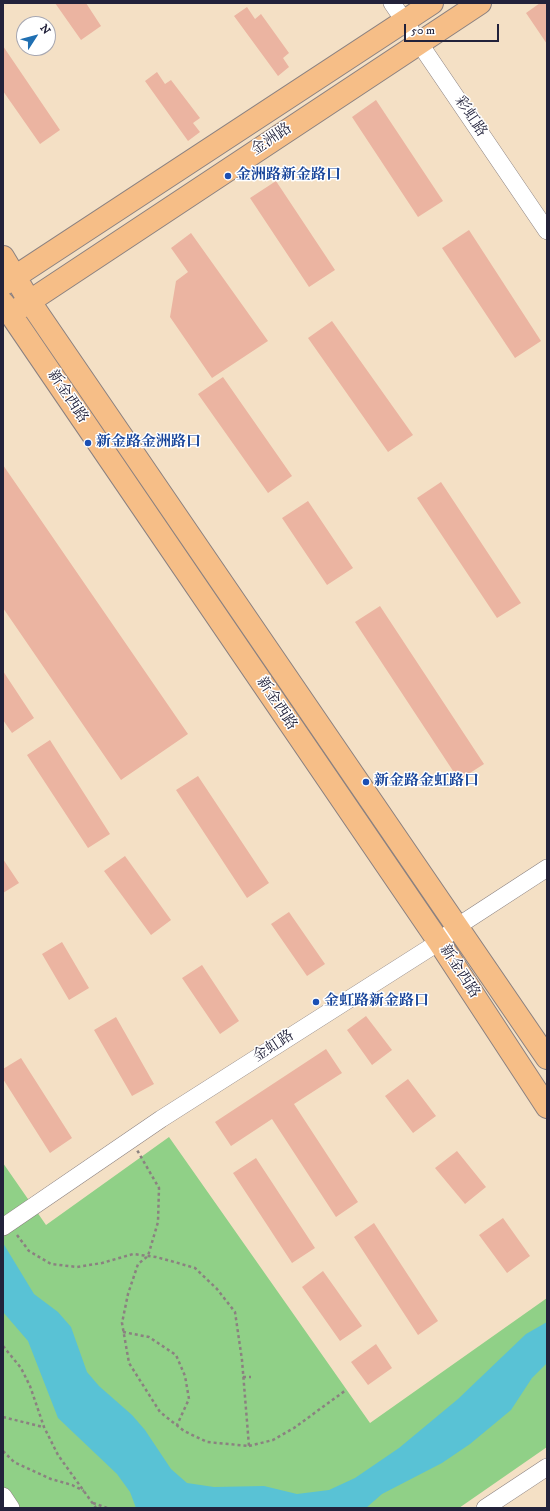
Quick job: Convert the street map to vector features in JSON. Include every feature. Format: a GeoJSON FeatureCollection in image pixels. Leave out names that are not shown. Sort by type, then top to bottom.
{"type":"FeatureCollection","features":[{"type":"Feature","properties":{"kind":"main road","name":"金洲路"},"geometry":{"type":"LineString","coordinates":[[9,280],[432,3]]}},
{"type":"Feature","properties":{"kind":"main road","name":"金洲路"},"geometry":{"type":"LineString","coordinates":[[5,311],[30,302],[420,41],[435,34],[480,3]]}},
{"type":"Feature","properties":{"kind":"main road","name":"新金西路"},"geometry":{"type":"LineString","coordinates":[[3,258],[9,280],[30,302],[547,1058]]}},
{"type":"Feature","properties":{"kind":"main road","name":"新金西路"},"geometry":{"type":"LineString","coordinates":[[5,311],[439,942],[547,1107]]}},
{"type":"Feature","properties":{"kind":"street","name":"彩虹路"},"geometry":{"type":"LineString","coordinates":[[392,3],[420,41],[547,231]]}},
{"type":"Feature","properties":{"kind":"street","name":"金虹路"},"geometry":{"type":"LineString","coordinates":[[5,1226],[130,1140],[439,942],[458,926],[547,868]]}},
{"type":"Feature","properties":{"kind":"street"},"geometry":{"type":"LineString","coordinates":[[486,1508],[547,1467]]}},
{"type":"Feature","properties":{"kind":"street"},"geometry":{"type":"LineString","coordinates":[[3,1496],[11,1508]]}},
{"type":"Feature","properties":{"kind":"path"},"geometry":{"type":"LineString","coordinates":[[130,1140],[142,1156],[158,1188],[158,1222],[148,1256],[138,1264],[128,1294],[122,1323],[129,1363],[160,1412],[184,1431],[207,1442],[249,1446],[273,1440],[294,1428],[346,1390]]}},
{"type":"Feature","properties":{"kind":"path"},"geometry":{"type":"LineString","coordinates":[[5,1226],[30,1252],[51,1264],[77,1267],[102,1263],[133,1254],[171,1260],[195,1268],[217,1289],[235,1312],[243,1377],[249,1446]]}},
{"type":"Feature","properties":{"kind":"path"},"geometry":{"type":"LineString","coordinates":[[123,1332],[149,1337],[176,1355],[186,1376],[190,1399],[176,1425]]}},
{"type":"Feature","properties":{"kind":"path"},"geometry":{"type":"LineString","coordinates":[[3,1346],[21,1368],[30,1386],[44,1427],[70,1474],[96,1508]]}},
{"type":"Feature","properties":{"kind":"path"},"geometry":{"type":"LineString","coordinates":[[243,1377],[251,1377]]}},
{"type":"Feature","properties":{"kind":"path"},"geometry":{"type":"LineString","coordinates":[[3,1417],[44,1427]]}},
{"type":"Feature","properties":{"kind":"path"},"geometry":{"type":"LineString","coordinates":[[3,1451],[14,1462],[20,1465],[51,1479],[72,1485],[85,1492]]}},
{"type":"Feature","properties":{"kind":"path"},"geometry":{"type":"LineString","coordinates":[[92,1503],[107,1508]]}},
{"type":"Feature","properties":{"kind":"green space"},"geometry":{"type":"Polygon","coordinates":[[[169,1137],[370,1423],[547,1298],[547,1447],[459,1508],[11,1508],[3,1496],[3,1163],[46,1225],[169,1137]]]}},
{"type":"Feature","properties":{"kind":"water"},"geometry":{"type":"Polygon","coordinates":[[[3,1243],[34,1294],[58,1312],[71,1327],[87,1372],[99,1386],[132,1415],[145,1430],[171,1469],[187,1483],[214,1487],[264,1486],[297,1494],[329,1490],[355,1478],[399,1448],[458,1399],[526,1334],[547,1322],[547,1363],[532,1378],[511,1410],[470,1444],[442,1463],[382,1494],[366,1508],[136,1508],[130,1492],[117,1474],[58,1418],[28,1341],[3,1312],[3,1243]]]}},
{"type":"Feature","properties":{"kind":"building"},"geometry":{"type":"Polygon","coordinates":[[[55,3],[86,3],[101,26],[81,40],[55,3]]]}},
{"type":"Feature","properties":{"kind":"building"},"geometry":{"type":"Polygon","coordinates":[[[540,3],[547,3],[547,44],[526,13],[540,3]]]}},
{"type":"Feature","properties":{"kind":"building"},"geometry":{"type":"Polygon","coordinates":[[[247,7],[255,19],[261,14],[289,53],[283,58],[289,67],[278,76],[234,16],[247,7]]]}},
{"type":"Feature","properties":{"kind":"building"},"geometry":{"type":"Polygon","coordinates":[[[3,46],[60,130],[40,144],[3,91],[3,46]]]}},
{"type":"Feature","properties":{"kind":"building"},"geometry":{"type":"Polygon","coordinates":[[[157,72],[165,84],[171,80],[200,118],[193,123],[200,132],[188,141],[145,81],[157,72]]]}},
{"type":"Feature","properties":{"kind":"building"},"geometry":{"type":"Polygon","coordinates":[[[376,100],[443,201],[418,217],[352,117],[376,100]]]}},
{"type":"Feature","properties":{"kind":"building"},"geometry":{"type":"Polygon","coordinates":[[[276,181],[335,270],[309,287],[250,198],[276,181]]]}},
{"type":"Feature","properties":{"kind":"building"},"geometry":{"type":"Polygon","coordinates":[[[469,230],[541,341],[515,358],[442,248],[469,230]]]}},
{"type":"Feature","properties":{"kind":"building"},"geometry":{"type":"Polygon","coordinates":[[[191,233],[268,341],[212,378],[170,317],[176,281],[188,272],[171,248],[191,233]]]}},
{"type":"Feature","properties":{"kind":"building"},"geometry":{"type":"Polygon","coordinates":[[[332,321],[413,435],[388,452],[308,338],[332,321]]]}},
{"type":"Feature","properties":{"kind":"building"},"geometry":{"type":"Polygon","coordinates":[[[223,377],[292,476],[268,493],[198,394],[223,377]]]}},
{"type":"Feature","properties":{"kind":"building"},"geometry":{"type":"Polygon","coordinates":[[[3,465],[188,734],[121,780],[3,608],[3,465]]]}},
{"type":"Feature","properties":{"kind":"building"},"geometry":{"type":"Polygon","coordinates":[[[441,482],[521,603],[497,618],[417,498],[441,482]]]}},
{"type":"Feature","properties":{"kind":"building"},"geometry":{"type":"Polygon","coordinates":[[[308,501],[353,568],[327,585],[282,518],[308,501]]]}},
{"type":"Feature","properties":{"kind":"building"},"geometry":{"type":"Polygon","coordinates":[[[380,606],[484,764],[459,780],[355,622],[380,606]]]}},
{"type":"Feature","properties":{"kind":"building"},"geometry":{"type":"Polygon","coordinates":[[[3,671],[34,718],[12,733],[3,720],[3,671]]]}},
{"type":"Feature","properties":{"kind":"building"},"geometry":{"type":"Polygon","coordinates":[[[50,740],[110,834],[88,848],[27,755],[50,740]]]}},
{"type":"Feature","properties":{"kind":"building"},"geometry":{"type":"Polygon","coordinates":[[[198,776],[269,883],[247,898],[176,790],[198,776]]]}},
{"type":"Feature","properties":{"kind":"building"},"geometry":{"type":"Polygon","coordinates":[[[125,856],[171,920],[151,935],[104,871],[125,856]]]}},
{"type":"Feature","properties":{"kind":"building"},"geometry":{"type":"Polygon","coordinates":[[[3,859],[19,883],[3,893],[3,859]]]}},
{"type":"Feature","properties":{"kind":"building"},"geometry":{"type":"Polygon","coordinates":[[[289,912],[325,964],[307,976],[271,924],[289,912]]]}},
{"type":"Feature","properties":{"kind":"building"},"geometry":{"type":"Polygon","coordinates":[[[62,942],[89,988],[69,1000],[42,954],[62,942]]]}},
{"type":"Feature","properties":{"kind":"building"},"geometry":{"type":"Polygon","coordinates":[[[202,965],[239,1021],[220,1034],[182,978],[202,965]]]}},
{"type":"Feature","properties":{"kind":"building"},"geometry":{"type":"Polygon","coordinates":[[[366,1016],[392,1050],[372,1065],[347,1030],[366,1016]]]}},
{"type":"Feature","properties":{"kind":"building"},"geometry":{"type":"Polygon","coordinates":[[[116,1017],[154,1084],[132,1096],[94,1030],[116,1017]]]}},
{"type":"Feature","properties":{"kind":"building"},"geometry":{"type":"Polygon","coordinates":[[[326,1049],[342,1073],[294,1104],[358,1202],[336,1217],[272,1119],[231,1146],[215,1122],[326,1049]]]}},
{"type":"Feature","properties":{"kind":"building"},"geometry":{"type":"Polygon","coordinates":[[[21,1058],[72,1138],[50,1153],[3,1079],[3,1069],[21,1058]]]}},
{"type":"Feature","properties":{"kind":"building"},"geometry":{"type":"Polygon","coordinates":[[[408,1079],[436,1116],[413,1133],[385,1096],[408,1079]]]}},
{"type":"Feature","properties":{"kind":"building"},"geometry":{"type":"Polygon","coordinates":[[[457,1151],[486,1187],[465,1204],[435,1168],[457,1151]]]}},
{"type":"Feature","properties":{"kind":"building"},"geometry":{"type":"Polygon","coordinates":[[[256,1158],[315,1248],[292,1263],[233,1173],[256,1158]]]}},
{"type":"Feature","properties":{"kind":"building"},"geometry":{"type":"Polygon","coordinates":[[[503,1218],[530,1256],[507,1273],[479,1235],[503,1218]]]}},
{"type":"Feature","properties":{"kind":"building"},"geometry":{"type":"Polygon","coordinates":[[[374,1223],[438,1321],[418,1335],[354,1237],[374,1223]]]}},
{"type":"Feature","properties":{"kind":"building"},"geometry":{"type":"Polygon","coordinates":[[[323,1271],[362,1326],[340,1341],[302,1287],[323,1271]]]}},
{"type":"Feature","properties":{"kind":"building"},"geometry":{"type":"Polygon","coordinates":[[[376,1344],[392,1368],[368,1385],[351,1362],[376,1344]]]}},
{"type":"Feature","properties":{"kind":"place","name":"金洲路新金路口"},"geometry":{"type":"Point","coordinates":[228,176]}},
{"type":"Feature","properties":{"kind":"place","name":"新金路金洲路口"},"geometry":{"type":"Point","coordinates":[88,443]}},
{"type":"Feature","properties":{"kind":"place","name":"新金路金虹路口"},"geometry":{"type":"Point","coordinates":[366,782]}},
{"type":"Feature","properties":{"kind":"place","name":"金虹路新金路口"},"geometry":{"type":"Point","coordinates":[316,1002]}}]}
